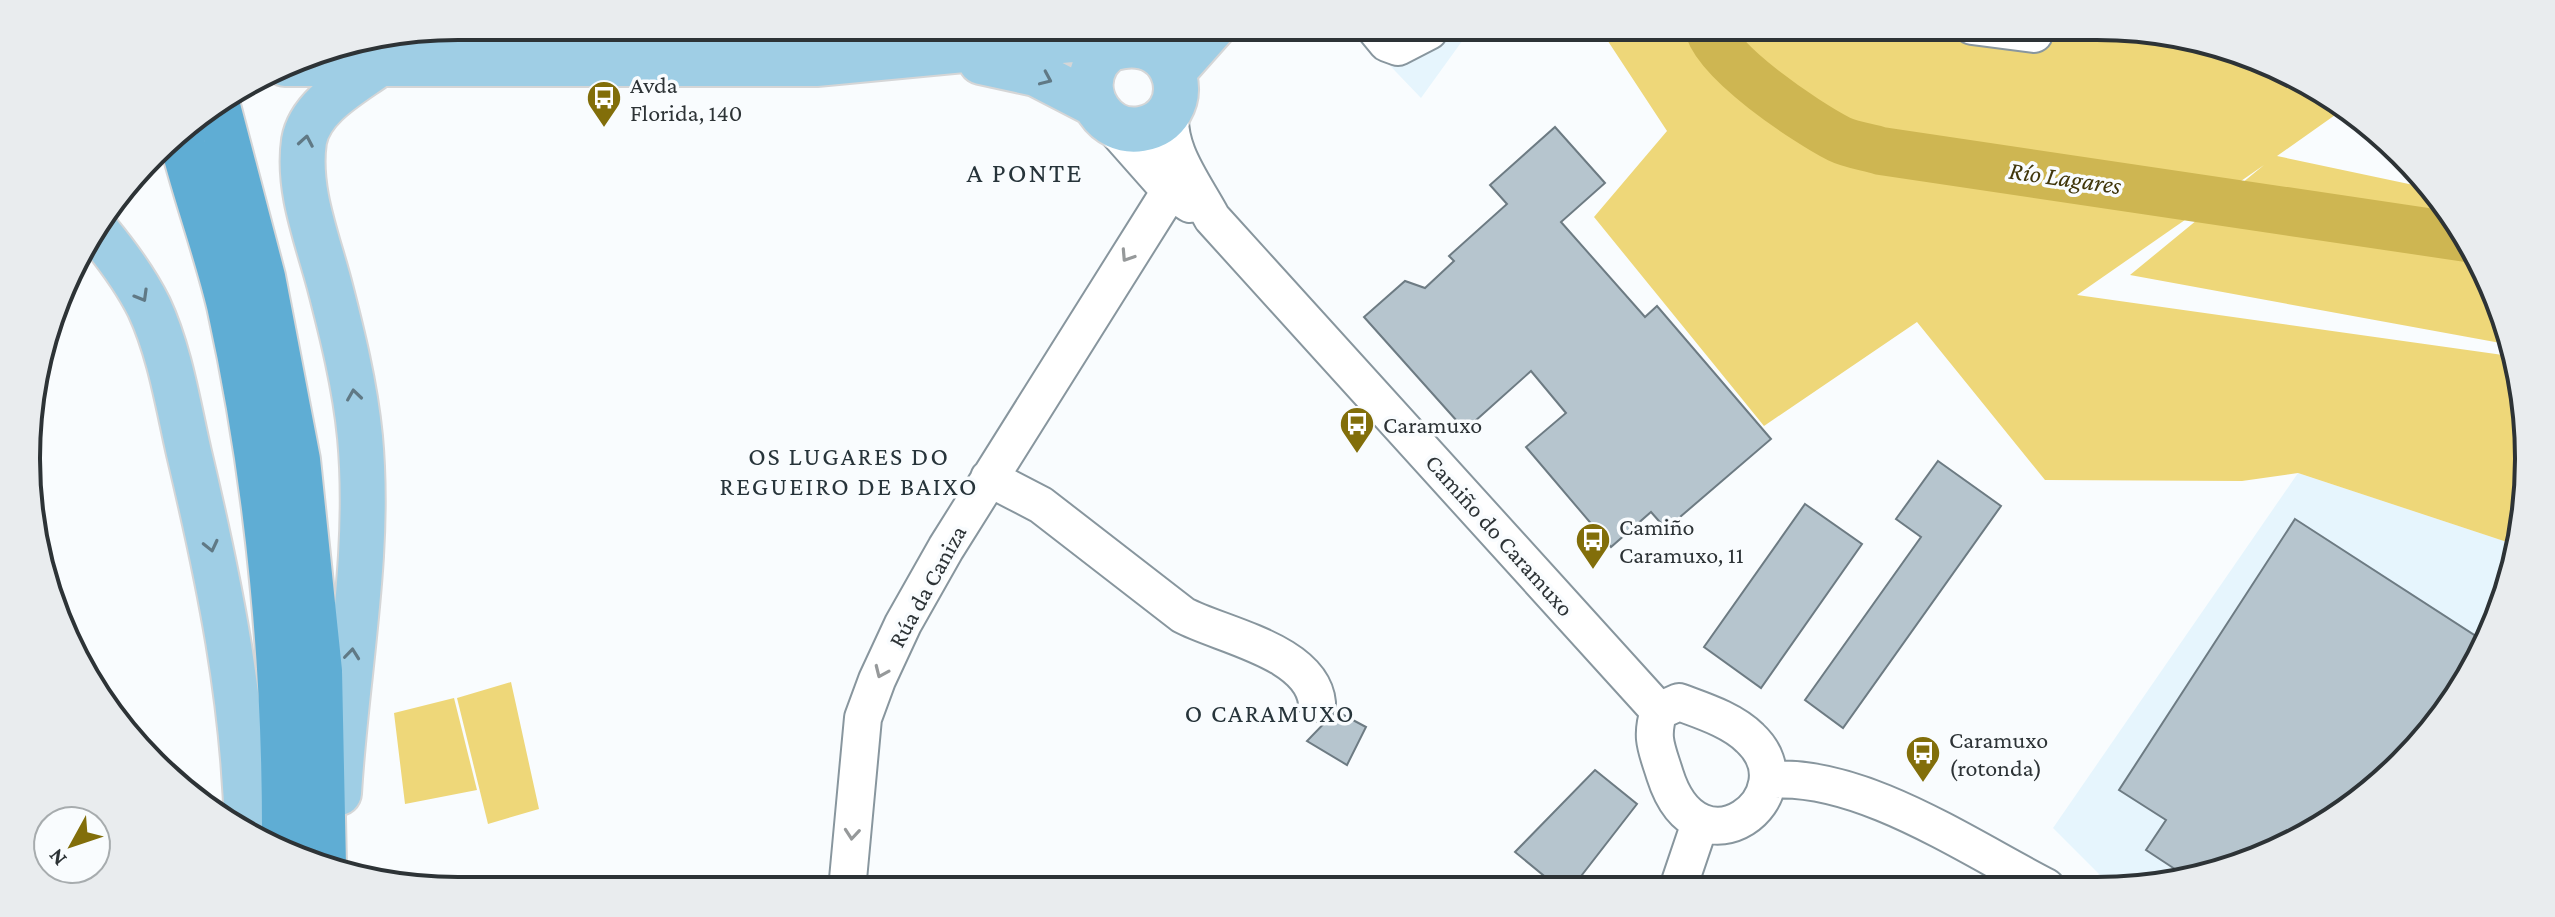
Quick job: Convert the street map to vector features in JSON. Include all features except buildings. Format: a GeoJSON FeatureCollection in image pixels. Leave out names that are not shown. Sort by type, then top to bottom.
{"type":"FeatureCollection","features":[{"type":"Feature","properties":{"kind":"highway"},"geometry":{"type":"LineString","coordinates":[[223,125],[258,408],[279,646],[284,839]]}},
{"type":"Feature","properties":{"kind":"highway"},"geometry":{"type":"LineString","coordinates":[[223,125],[263,277],[298,460],[320,671],[324,855]]}},
{"type":"Feature","properties":{"kind":"highway"},"geometry":{"type":"LineString","coordinates":[[183,144],[258,408],[294,616],[303,847]]}},
{"type":"Feature","properties":{"kind":"highway"},"geometry":{"type":"LineString","coordinates":[[182,145],[237,464],[249,568],[257,682],[258,826]]}},
{"type":"Feature","properties":{"kind":"main road"},"geometry":{"type":"LineString","coordinates":[[943,53],[979,40]]}},
{"type":"Feature","properties":{"kind":"main road"},"geometry":{"type":"LineString","coordinates":[[318,64],[816,64],[1072,40]]}},
{"type":"Feature","properties":{"kind":"main road"},"geometry":{"type":"LineString","coordinates":[[1101,113],[1090,82],[1097,62],[1125,40]]}},
{"type":"Feature","properties":{"kind":"main road"},"geometry":{"type":"LineString","coordinates":[[1130,40],[1131,43],[1149,46],[1164,56],[1173,89]]}},
{"type":"Feature","properties":{"kind":"main road"},"geometry":{"type":"LineString","coordinates":[[943,53],[1036,74],[1126,129],[1144,129],[1160,121],[1173,89],[1205,40]]}},
{"type":"Feature","properties":{"kind":"main road"},"geometry":{"type":"LineString","coordinates":[[336,859],[363,514],[360,437],[350,367],[308,205],[304,139],[310,123],[322,108],[378,65]]}},
{"type":"Feature","properties":{"kind":"main road"},"geometry":{"type":"LineString","coordinates":[[103,238],[123,262],[149,308],[167,359],[218,574],[236,677],[246,819]]}},
{"type":"Feature","properties":{"kind":"street"},"geometry":{"type":"LineString","coordinates":[[1385,40],[1398,47],[1412,40]]}},
{"type":"Feature","properties":{"kind":"street","name":"Camiño do Caramuxo"},"geometry":{"type":"LineString","coordinates":[[1173,89],[1169,122],[1176,152],[1212,218],[1659,711]]}},
{"type":"Feature","properties":{"kind":"street","name":"Camiño do Caramuxo"},"geometry":{"type":"LineString","coordinates":[[1101,113],[1170,191],[1212,218]]}},
{"type":"Feature","properties":{"kind":"street","name":"Rúa da Caniza"},"geometry":{"type":"LineString","coordinates":[[848,877],[863,718],[903,624],[989,478],[1170,191]]}},
{"type":"Feature","properties":{"kind":"street"},"geometry":{"type":"LineString","coordinates":[[989,478],[1041,505],[1183,615],[1208,628],[1259,644],[1287,662],[1316,691],[1317,703]]}},
{"type":"Feature","properties":{"kind":"street"},"geometry":{"type":"LineString","coordinates":[[1679,702],[1751,738],[1763,758],[1770,780],[1764,799],[1732,826],[1715,827],[1700,823],[1681,811],[1670,788],[1652,732],[1659,711],[1679,702]]}},
{"type":"Feature","properties":{"kind":"street"},"geometry":{"type":"LineString","coordinates":[[1770,780],[1818,781],[1873,798],[2027,877]]}},
{"type":"Feature","properties":{"kind":"street"},"geometry":{"type":"LineString","coordinates":[[1682,877],[1700,823]]}},
{"type":"Feature","properties":{"kind":"shaded area"},"geometry":{"type":"Polygon","coordinates":[[[1365,40],[1463,40],[1421,98],[1365,40]]]}},
{"type":"Feature","properties":{"kind":"shaded area"},"geometry":{"type":"Polygon","coordinates":[[[1607,40],[2124,41],[2205,54],[2282,83],[2335,115],[2277,156],[2413,185],[2459,249],[2483,298],[2499,343],[2130,275],[2264,165],[2077,295],[2502,355],[2511,404],[2515,458],[2507,542],[2298,473],[2242,481],[2045,480],[1917,322],[1764,426],[1594,217],[1667,131],[1607,40]]]}},
{"type":"Feature","properties":{"kind":"shaded area"},"geometry":{"type":"Polygon","coordinates":[[[2298,473],[2507,542],[2493,593],[2472,644],[2429,713],[2372,773],[2306,821],[2257,845],[2205,863],[2151,873],[2102,877],[2053,828],[2298,473]]]}},
{"type":"Feature","properties":{"kind":"shaded area"},"geometry":{"type":"Polygon","coordinates":[[[511,682],[539,809],[488,824],[457,698],[511,682]]]}},
{"type":"Feature","properties":{"kind":"shaded area"},"geometry":{"type":"Polygon","coordinates":[[[454,698],[477,790],[405,804],[394,713],[454,698]]]}},
{"type":"Feature","properties":{"kind":"waterway","name":"Río Lagares"},"geometry":{"type":"LineString","coordinates":[[1714,40],[1726,56],[1763,89],[1824,131],[1854,144],[1881,151],[2450,236]]}},
{"type":"Feature","properties":{"kind":"place","name":"Avda Florida, 140"},"geometry":{"type":"Point","coordinates":[604,129]}},
{"type":"Feature","properties":{"kind":"place","name":"Caramuxo"},"geometry":{"type":"Point","coordinates":[1357,455]}},
{"type":"Feature","properties":{"kind":"place","name":"Camiño Caramuxo, 11"},"geometry":{"type":"Point","coordinates":[1593,571]}},
{"type":"Feature","properties":{"kind":"place","name":"Caramuxo (rotonda)"},"geometry":{"type":"Point","coordinates":[1923,784]}},
{"type":"Feature","properties":{"kind":"district","name":"A PONTE"},"geometry":{"type":"Point","coordinates":[1025,172]}},
{"type":"Feature","properties":{"kind":"district","name":"OS LUGARES DO REGUEIRO DE BAIXO"},"geometry":{"type":"Point","coordinates":[849,471]}},
{"type":"Feature","properties":{"kind":"district","name":"O CARAMUXO"},"geometry":{"type":"Point","coordinates":[1270,713]}}]}
